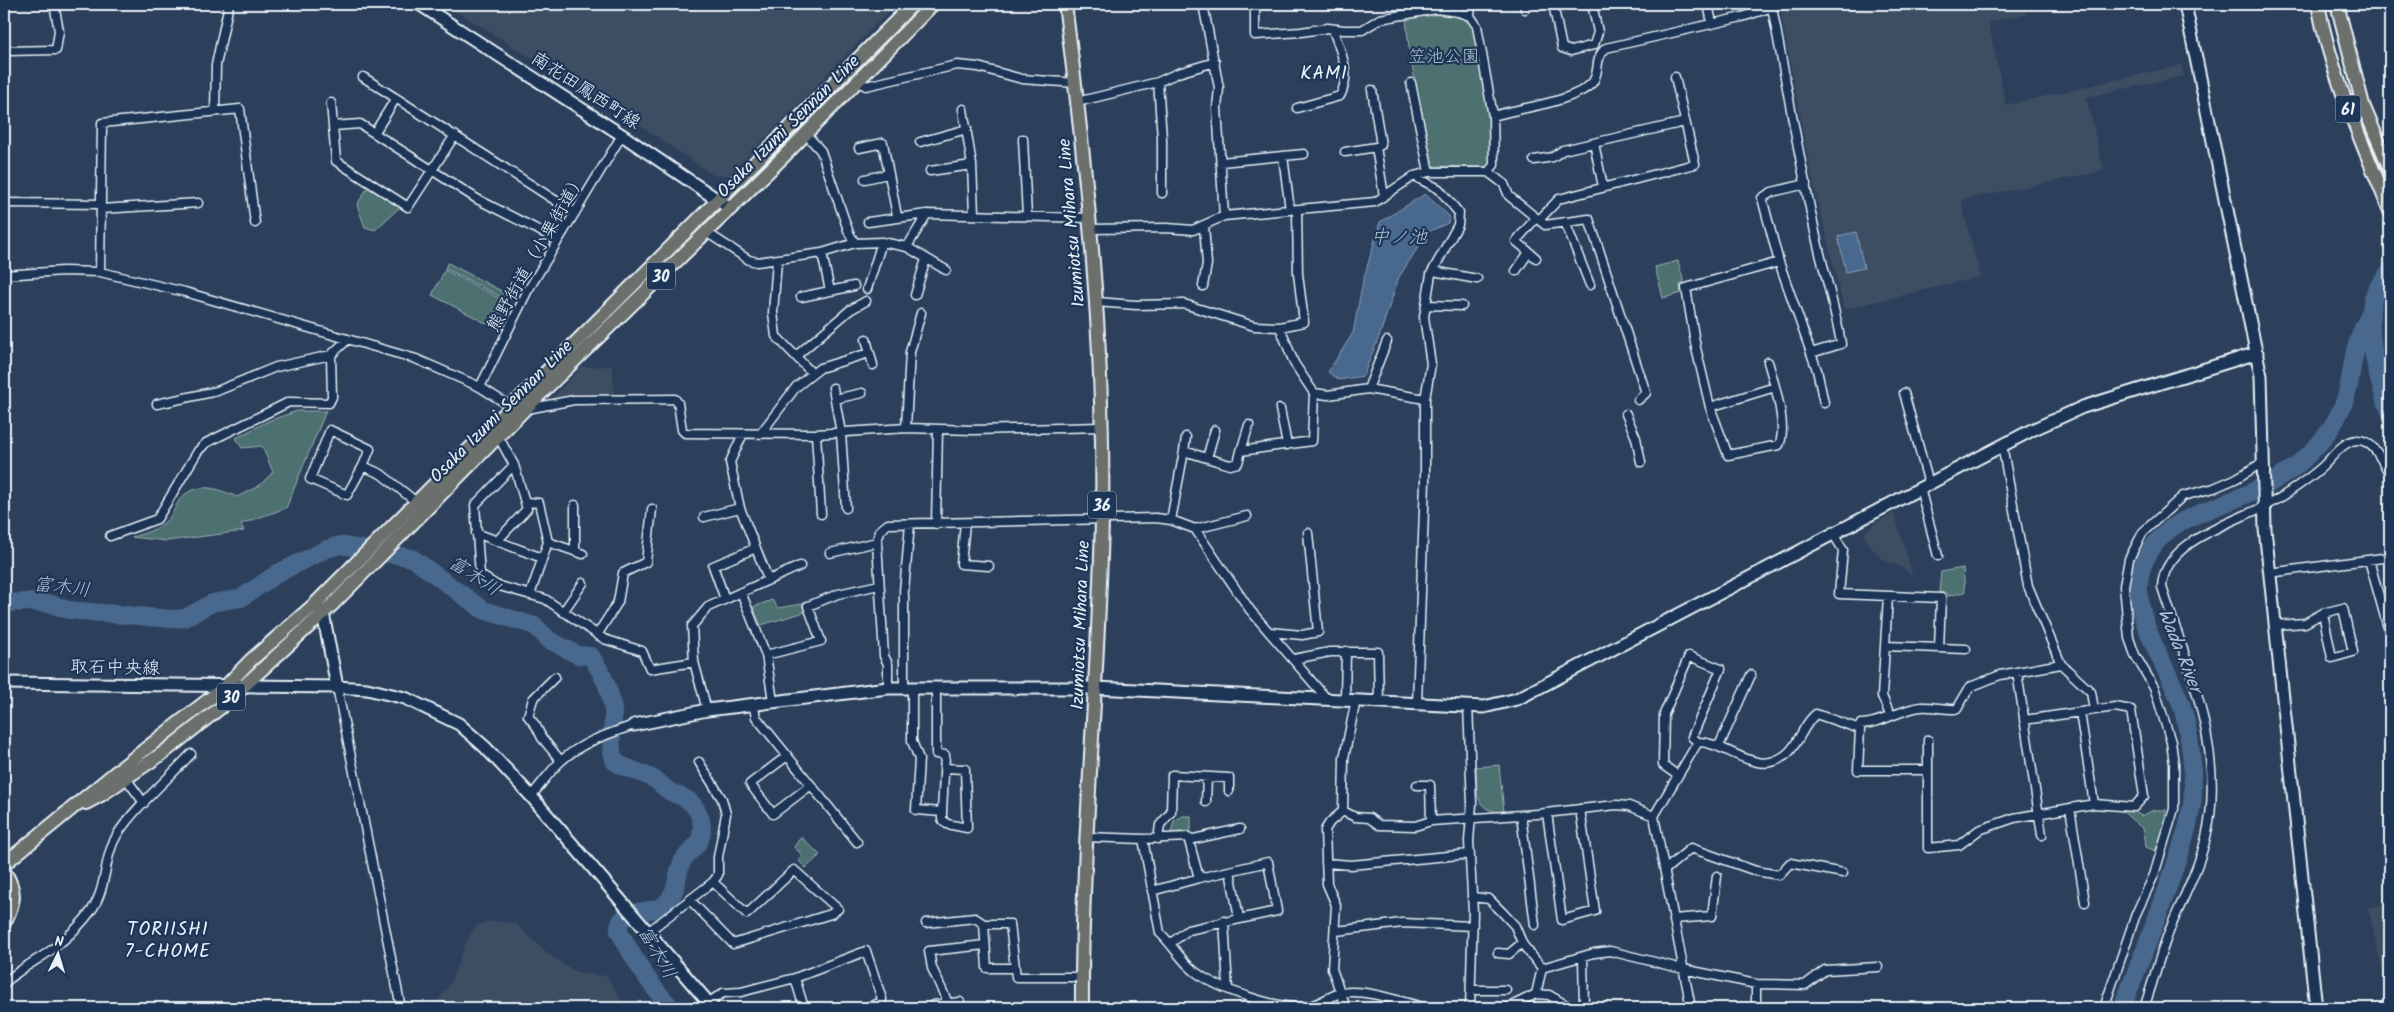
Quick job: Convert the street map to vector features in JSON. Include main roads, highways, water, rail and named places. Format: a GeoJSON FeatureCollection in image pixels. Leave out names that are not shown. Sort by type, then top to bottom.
{"type":"FeatureCollection","features":[{"type":"Feature","properties":{"kind":"main road","name":"Osaka Izumi Sennan Line"},"geometry":{"type":"LineString","coordinates":[[123,774],[170,747],[244,685],[319,608],[360,557],[415,501],[719,200],[913,4]]}},
{"type":"Feature","properties":{"kind":"main road","name":"Osaka Izumi Sennan Line"},"geometry":{"type":"LineString","coordinates":[[4,864],[68,811],[101,795],[226,686],[251,660],[319,608],[376,560],[525,409],[731,209],[933,4]]}},
{"type":"Feature","properties":{"kind":"main road","name":"Izumiotsu Mihara Line"},"geometry":{"type":"LineString","coordinates":[[1066,4],[1076,83],[1096,302],[1102,426],[1102,518],[1096,688],[1086,837],[1082,1008]]}},
{"type":"Feature","properties":{"kind":"main road","name":"61"},"geometry":{"type":"LineString","coordinates":[[2318,4],[2321,21],[2349,111],[2390,211]]}},
{"type":"Feature","properties":{"kind":"main road","name":"61"},"geometry":{"type":"LineString","coordinates":[[2337,4],[2363,105],[2390,169]]}},
{"type":"Feature","properties":{"kind":"main road"},"geometry":{"type":"LineString","coordinates":[[4,871],[14,892],[13,906],[4,923]]}},
{"type":"Feature","properties":{"kind":"water","name":"中ノ池"},"geometry":{"type":"Polygon","coordinates":[[[1425,194],[1449,216],[1448,223],[1428,232],[1399,277],[1380,334],[1363,376],[1339,380],[1328,372],[1353,333],[1363,281],[1380,222],[1425,194]]]}},
{"type":"Feature","properties":{"kind":"water"},"geometry":{"type":"Polygon","coordinates":[[[1856,232],[1864,268],[1846,272],[1838,236],[1856,232]]]}},
{"type":"Feature","properties":{"kind":"waterway"},"geometry":{"type":"LineString","coordinates":[[2390,271],[2375,293],[2371,320],[2371,336],[2377,370],[2390,411]]}},
{"type":"Feature","properties":{"kind":"waterway","name":"Wada River"},"geometry":{"type":"LineString","coordinates":[[2122,1008],[2171,879],[2188,825],[2193,797],[2191,749],[2183,710],[2144,620],[2139,583],[2143,565],[2161,537],[2173,527],[2200,513],[2272,482],[2297,465],[2317,446],[2333,425],[2341,409],[2348,387],[2357,344],[2370,313]]}},
{"type":"Feature","properties":{"kind":"waterway","name":"富木川"},"geometry":{"type":"LineString","coordinates":[[4,603],[30,602],[51,604],[68,610],[172,619],[185,618],[212,603],[241,598],[278,573],[327,549],[340,545],[412,558],[483,610],[535,626],[549,640],[578,655],[591,656],[602,675],[610,696],[613,711],[612,749],[615,762],[654,779],[669,791],[687,799],[696,809],[702,824],[700,839],[682,862],[673,894],[669,900],[658,908],[629,914],[620,923],[619,931],[636,962],[656,990],[672,1008]]}},
{"type":"Feature","properties":{"kind":"district","name":"KAMI"},"geometry":{"type":"Point","coordinates":[1324,72]}},
{"type":"Feature","properties":{"kind":"district","name":"TORIISHI 7-CHOME"},"geometry":{"type":"Point","coordinates":[168,939]}},
{"type":"Feature","properties":{"kind":"park label","name":"笠池公園"},"geometry":{"type":"Point","coordinates":[1444,56]}}]}
